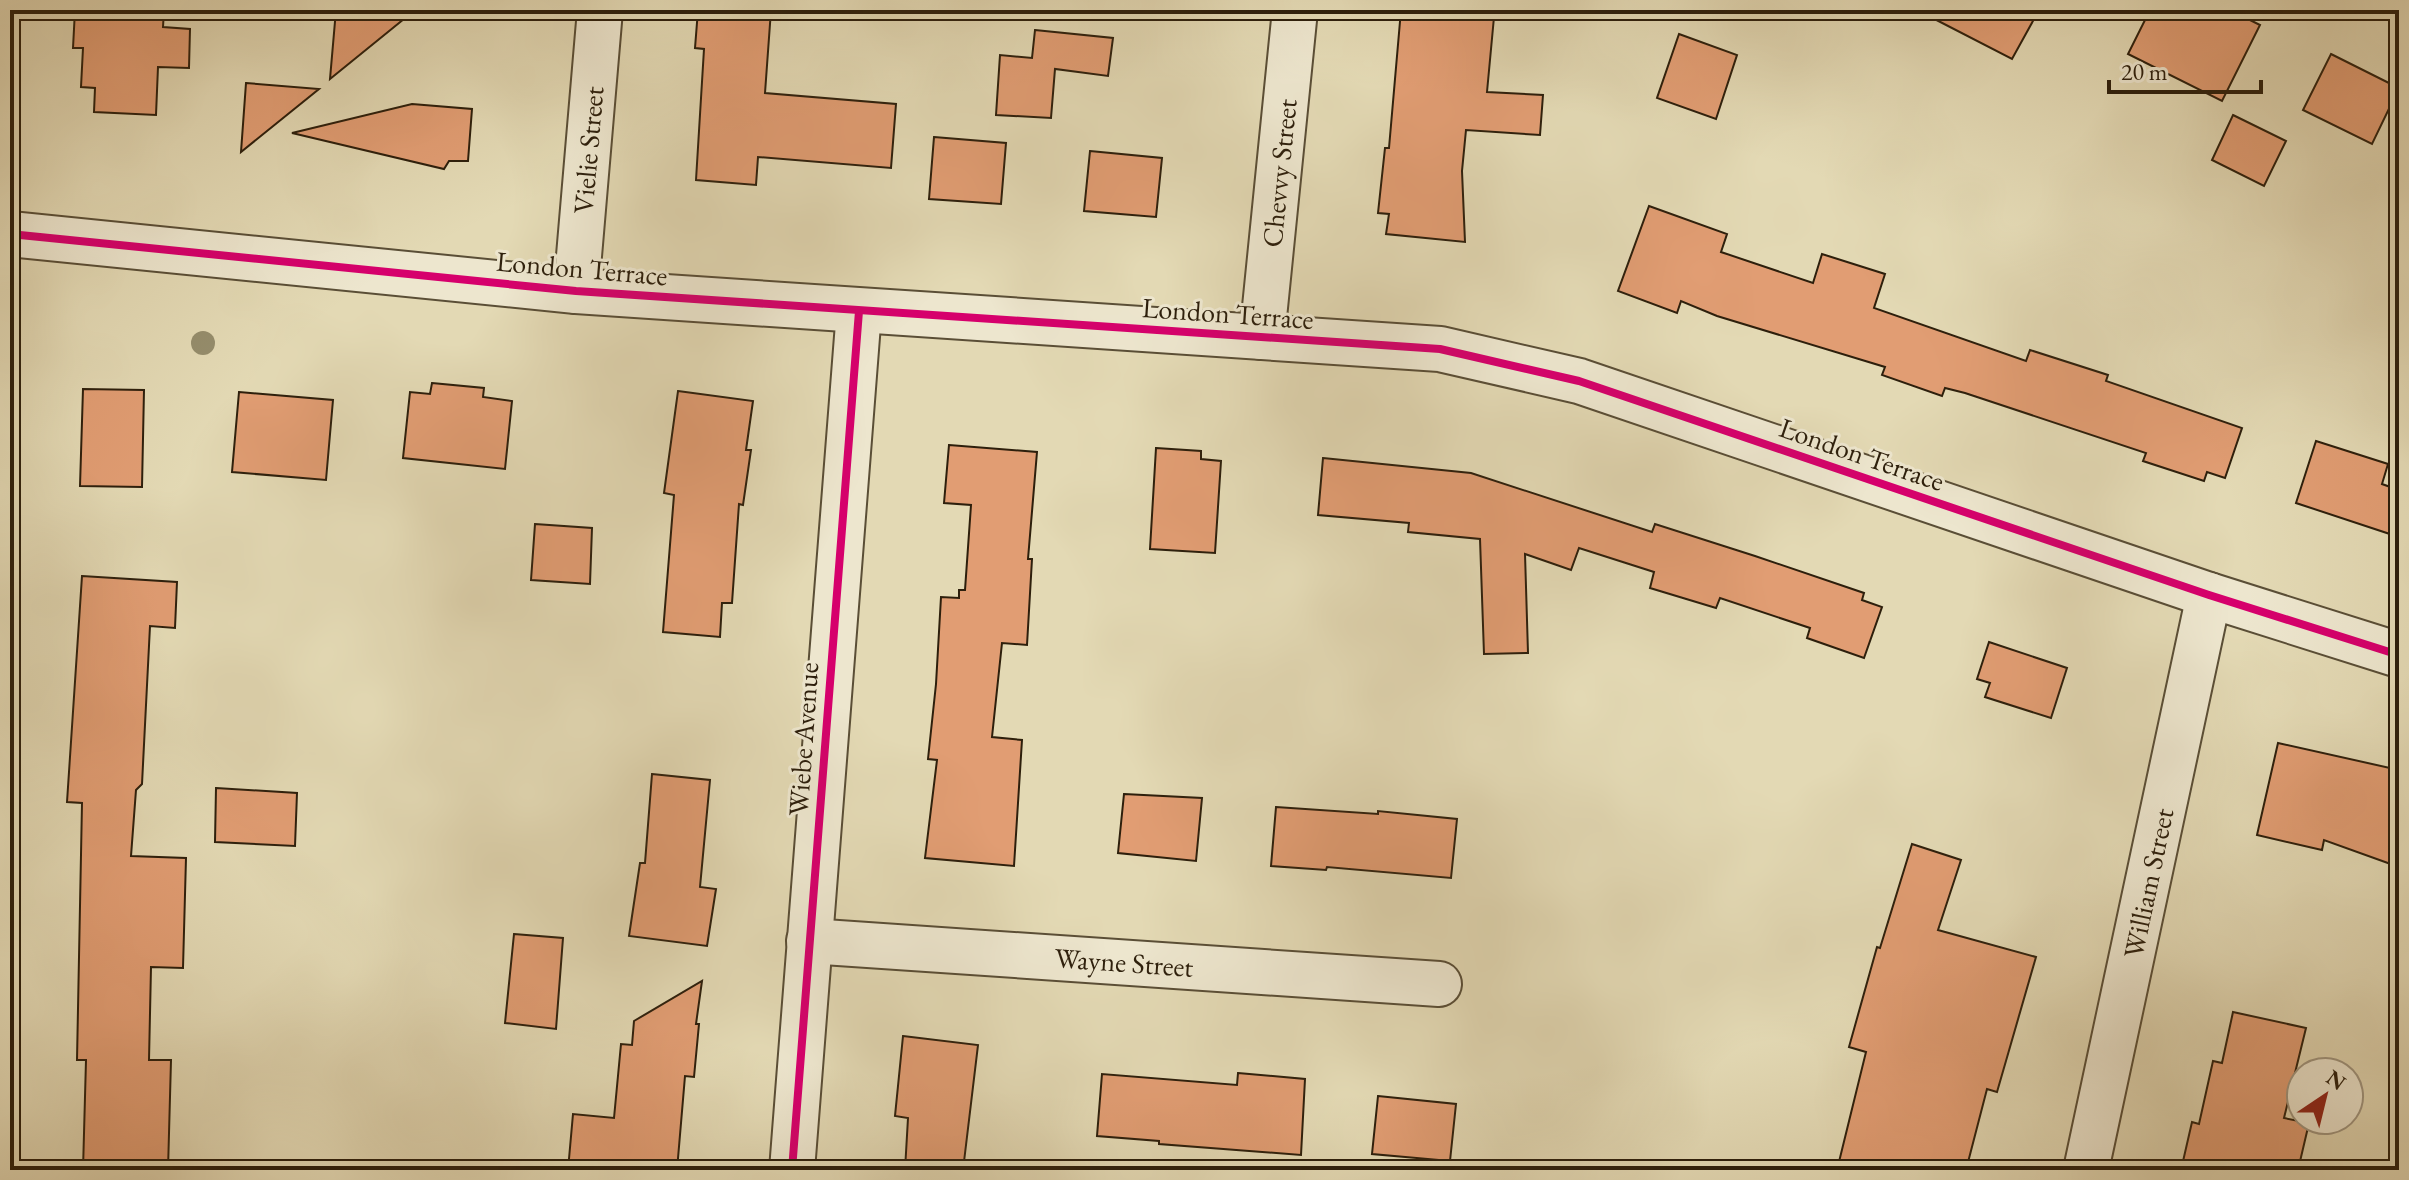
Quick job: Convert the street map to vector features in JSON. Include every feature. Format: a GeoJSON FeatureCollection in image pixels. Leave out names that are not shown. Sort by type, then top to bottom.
{"type":"FeatureCollection","features":[{"type":"Feature","properties":{"kind":"street","name":"Vielie Street"},"geometry":{"type":"LineString","coordinates":[[576,291],[600,10]]}},
{"type":"Feature","properties":{"kind":"street","name":"Chevvy Street"},"geometry":{"type":"LineString","coordinates":[[1262,337],[1295,10]]}},
{"type":"Feature","properties":{"kind":"street","name":"London Terrace"},"geometry":{"type":"LineString","coordinates":[[10,234],[576,291],[1440,349],[1579,381],[2209,595],[2399,655]]}},
{"type":"Feature","properties":{"kind":"street","name":"Wiebe Avenue"},"geometry":{"type":"LineString","coordinates":[[792,1170],[859,311]]}},
{"type":"Feature","properties":{"kind":"street","name":"William Street"},"geometry":{"type":"LineString","coordinates":[[2086,1170],[2209,595]]}},
{"type":"Feature","properties":{"kind":"street","name":"Wayne Street"},"geometry":{"type":"LineString","coordinates":[[809,941],[1439,984]]}},
{"type":"Feature","properties":{"kind":"building"},"geometry":{"type":"Polygon","coordinates":[[[75,10],[164,10],[163,27],[190,29],[189,68],[158,67],[156,115],[94,112],[95,88],[81,87],[83,48],[73,48],[75,10]]]}},
{"type":"Feature","properties":{"kind":"building"},"geometry":{"type":"Polygon","coordinates":[[[336,10],[415,10],[330,79],[336,10]]]}},
{"type":"Feature","properties":{"kind":"building"},"geometry":{"type":"Polygon","coordinates":[[[698,10],[771,10],[765,93],[896,104],[891,168],[758,157],[756,185],[696,180],[704,49],[695,48],[698,10]]]}},
{"type":"Feature","properties":{"kind":"building"},"geometry":{"type":"Polygon","coordinates":[[[1401,10],[1494,17],[1487,92],[1543,95],[1540,135],[1466,130],[1462,171],[1465,242],[1386,234],[1389,214],[1378,213],[1385,148],[1389,148],[1401,10]]]}},
{"type":"Feature","properties":{"kind":"building"},"geometry":{"type":"Polygon","coordinates":[[[1917,10],[2039,10],[2012,59],[1917,10]]]}},
{"type":"Feature","properties":{"kind":"building"},"geometry":{"type":"Polygon","coordinates":[[[2150,10],[2230,10],[2260,25],[2222,101],[2128,54],[2150,10]]]}},
{"type":"Feature","properties":{"kind":"building"},"geometry":{"type":"Polygon","coordinates":[[[1035,30],[1113,38],[1108,76],[1055,69],[1051,118],[996,115],[1000,55],[1032,58],[1035,30]]]}},
{"type":"Feature","properties":{"kind":"building"},"geometry":{"type":"Polygon","coordinates":[[[1679,34],[1737,55],[1716,119],[1657,98],[1679,34]]]}},
{"type":"Feature","properties":{"kind":"building"},"geometry":{"type":"Polygon","coordinates":[[[2331,54],[2399,88],[2372,144],[2303,110],[2331,54]]]}},
{"type":"Feature","properties":{"kind":"building"},"geometry":{"type":"Polygon","coordinates":[[[246,83],[319,89],[241,152],[246,83]]]}},
{"type":"Feature","properties":{"kind":"building"},"geometry":{"type":"Polygon","coordinates":[[[412,104],[472,109],[468,161],[449,161],[444,169],[292,133],[412,104]]]}},
{"type":"Feature","properties":{"kind":"building"},"geometry":{"type":"Polygon","coordinates":[[[2233,115],[2286,141],[2264,186],[2212,160],[2233,115]]]}},
{"type":"Feature","properties":{"kind":"building"},"geometry":{"type":"Polygon","coordinates":[[[934,137],[1006,143],[1001,204],[929,199],[934,137]]]}},
{"type":"Feature","properties":{"kind":"building"},"geometry":{"type":"Polygon","coordinates":[[[1090,151],[1162,158],[1156,217],[1084,211],[1090,151]]]}},
{"type":"Feature","properties":{"kind":"building"},"geometry":{"type":"Polygon","coordinates":[[[1649,206],[1727,234],[1721,252],[1813,283],[1822,254],[1885,274],[1874,308],[2026,361],[2030,350],[2108,375],[2106,381],[2242,428],[2225,478],[2207,472],[2204,481],[2143,461],[2146,453],[1965,393],[1945,388],[1942,396],[1882,375],[1885,367],[1717,316],[1681,301],[1677,313],[1618,291],[1649,206]]]}},
{"type":"Feature","properties":{"kind":"building"},"geometry":{"type":"Polygon","coordinates":[[[432,383],[484,388],[483,397],[512,401],[505,469],[403,458],[410,392],[430,394],[432,383]]]}},
{"type":"Feature","properties":{"kind":"building"},"geometry":{"type":"Polygon","coordinates":[[[83,389],[144,390],[142,487],[80,486],[83,389]]]}},
{"type":"Feature","properties":{"kind":"building"},"geometry":{"type":"Polygon","coordinates":[[[678,391],[753,401],[746,450],[751,450],[743,505],[739,504],[732,603],[722,603],[720,637],[663,632],[674,495],[664,493],[678,391]]]}},
{"type":"Feature","properties":{"kind":"building"},"geometry":{"type":"Polygon","coordinates":[[[239,392],[333,400],[326,480],[232,472],[239,392]]]}},
{"type":"Feature","properties":{"kind":"building"},"geometry":{"type":"Polygon","coordinates":[[[2316,441],[2388,464],[2382,484],[2399,490],[2399,537],[2296,503],[2316,441]]]}},
{"type":"Feature","properties":{"kind":"building"},"geometry":{"type":"Polygon","coordinates":[[[949,445],[1037,452],[1028,559],[1032,559],[1027,645],[1002,643],[992,737],[1022,740],[1014,866],[925,858],[937,760],[928,759],[941,597],[959,598],[959,590],[965,590],[971,505],[944,503],[949,445]]]}},
{"type":"Feature","properties":{"kind":"building"},"geometry":{"type":"Polygon","coordinates":[[[1156,448],[1201,451],[1201,459],[1221,461],[1215,553],[1150,549],[1156,448]]]}},
{"type":"Feature","properties":{"kind":"building"},"geometry":{"type":"Polygon","coordinates":[[[1323,458],[1471,473],[1652,532],[1655,524],[1755,556],[1864,593],[1862,600],[1882,607],[1864,658],[1807,638],[1810,628],[1720,598],[1716,608],[1650,588],[1654,572],[1579,548],[1571,570],[1525,554],[1528,653],[1484,654],[1480,539],[1408,532],[1409,523],[1318,515],[1323,458]]]}},
{"type":"Feature","properties":{"kind":"building"},"geometry":{"type":"Polygon","coordinates":[[[535,524],[592,528],[590,584],[531,580],[535,524]]]}},
{"type":"Feature","properties":{"kind":"building"},"geometry":{"type":"Polygon","coordinates":[[[82,576],[177,582],[175,628],[150,626],[142,784],[136,790],[131,856],[186,858],[183,968],[151,967],[149,1060],[171,1060],[168,1170],[83,1170],[86,1060],[77,1060],[82,803],[67,802],[82,576]]]}},
{"type":"Feature","properties":{"kind":"building"},"geometry":{"type":"Polygon","coordinates":[[[1989,642],[2067,668],[2051,718],[1985,697],[1990,683],[1977,679],[1989,642]]]}},
{"type":"Feature","properties":{"kind":"building"},"geometry":{"type":"Polygon","coordinates":[[[2278,743],[2399,770],[2399,867],[2324,840],[2322,850],[2257,835],[2278,743]]]}},
{"type":"Feature","properties":{"kind":"building"},"geometry":{"type":"Polygon","coordinates":[[[652,774],[710,780],[700,887],[716,889],[707,946],[629,936],[640,863],[645,863],[652,774]]]}},
{"type":"Feature","properties":{"kind":"building"},"geometry":{"type":"Polygon","coordinates":[[[216,788],[297,793],[295,846],[215,842],[216,788]]]}},
{"type":"Feature","properties":{"kind":"building"},"geometry":{"type":"Polygon","coordinates":[[[1124,794],[1202,798],[1196,861],[1118,853],[1124,794]]]}},
{"type":"Feature","properties":{"kind":"building"},"geometry":{"type":"Polygon","coordinates":[[[1276,807],[1378,814],[1378,811],[1457,819],[1451,878],[1327,867],[1326,870],[1271,866],[1276,807]]]}},
{"type":"Feature","properties":{"kind":"building"},"geometry":{"type":"Polygon","coordinates":[[[1912,844],[1961,860],[1938,930],[2036,957],[1997,1092],[1987,1089],[1966,1170],[1837,1170],[1866,1052],[1849,1047],[1877,947],[1880,948],[1912,844]]]}},
{"type":"Feature","properties":{"kind":"building"},"geometry":{"type":"Polygon","coordinates":[[[514,934],[563,938],[556,1029],[505,1023],[514,934]]]}},
{"type":"Feature","properties":{"kind":"building"},"geometry":{"type":"Polygon","coordinates":[[[702,981],[696,1024],[699,1024],[694,1077],[685,1076],[677,1170],[568,1170],[573,1114],[614,1118],[621,1044],[632,1045],[634,1021],[702,981]]]}},
{"type":"Feature","properties":{"kind":"building"},"geometry":{"type":"Polygon","coordinates":[[[2233,1012],[2306,1028],[2299,1056],[2285,1056],[2285,1136],[2306,1136],[2298,1170],[2181,1170],[2192,1122],[2199,1124],[2213,1061],[2222,1063],[2233,1012]]]}},
{"type":"Feature","properties":{"kind":"building"},"geometry":{"type":"Polygon","coordinates":[[[903,1036],[978,1045],[963,1170],[905,1170],[908,1118],[895,1116],[903,1036]]]}},
{"type":"Feature","properties":{"kind":"building"},"geometry":{"type":"Polygon","coordinates":[[[1238,1073],[1305,1079],[1301,1155],[1097,1136],[1102,1074],[1237,1085],[1238,1073]]]}},
{"type":"Feature","properties":{"kind":"building"},"geometry":{"type":"Polygon","coordinates":[[[1378,1096],[1456,1104],[1450,1161],[1372,1154],[1378,1096]]]}},
{"type":"Feature","properties":{"kind":"cycle path"},"geometry":{"type":"LineString","coordinates":[[10,234],[576,291],[1440,349],[1579,381],[2209,595],[2399,655]]}},
{"type":"Feature","properties":{"kind":"cycle path"},"geometry":{"type":"LineString","coordinates":[[792,1170],[859,311]]}}]}
